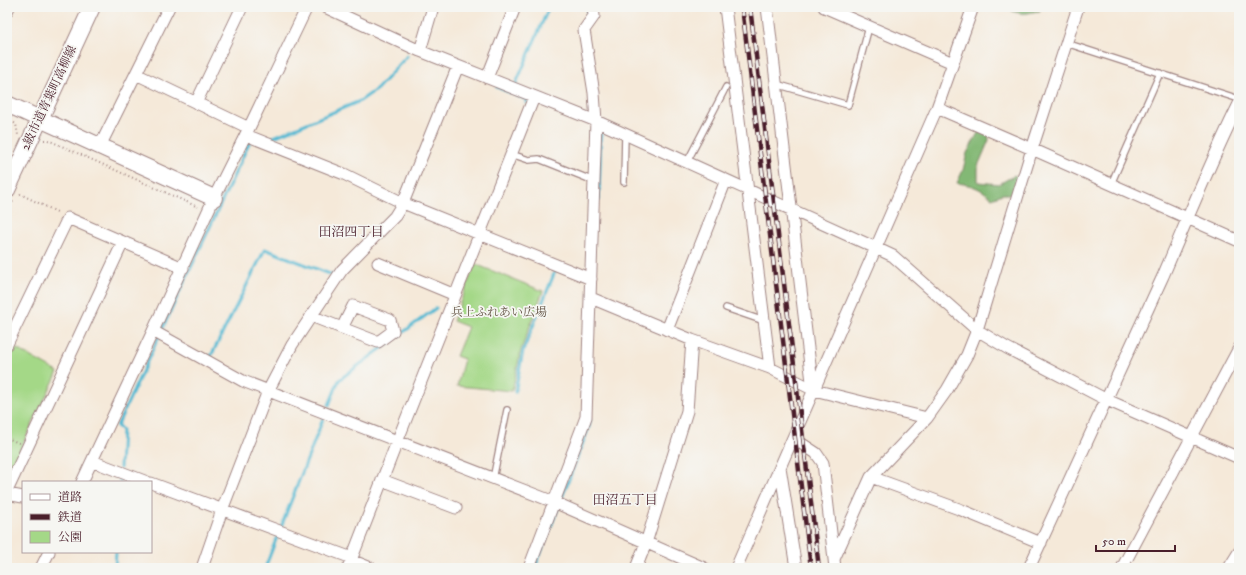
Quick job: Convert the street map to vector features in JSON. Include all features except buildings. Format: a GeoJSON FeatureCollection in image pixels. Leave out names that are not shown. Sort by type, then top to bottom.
{"type":"FeatureCollection","features":[{"type":"Feature","properties":{"kind":"street"},"geometry":{"type":"LineString","coordinates":[[7,11],[9,7]]}},
{"type":"Feature","properties":{"kind":"street","name":"2級市道青葉町高柳線"},"geometry":{"type":"LineString","coordinates":[[13,194],[40,119],[92,7]]}},
{"type":"Feature","properties":{"kind":"street"},"geometry":{"type":"LineString","coordinates":[[100,146],[168,7]]}},
{"type":"Feature","properties":{"kind":"street"},"geometry":{"type":"LineString","coordinates":[[196,103],[242,7]]}},
{"type":"Feature","properties":{"kind":"street"},"geometry":{"type":"LineString","coordinates":[[82,481],[158,334],[209,204],[250,134],[307,7]]}},
{"type":"Feature","properties":{"kind":"street"},"geometry":{"type":"LineString","coordinates":[[325,7],[420,51],[600,123],[893,256],[977,330],[1007,348],[1107,400],[1239,458]]}},
{"type":"Feature","properties":{"kind":"street"},"geometry":{"type":"LineString","coordinates":[[420,51],[434,7]]}},
{"type":"Feature","properties":{"kind":"street"},"geometry":{"type":"LineString","coordinates":[[487,78],[515,7]]}},
{"type":"Feature","properties":{"kind":"street"},"geometry":{"type":"LineString","coordinates":[[725,7],[770,368]]}},
{"type":"Feature","properties":{"kind":"street"},"geometry":{"type":"LineString","coordinates":[[767,7],[814,390]]}},
{"type":"Feature","properties":{"kind":"street"},"geometry":{"type":"LineString","coordinates":[[824,7],[953,63]]}},
{"type":"Feature","properties":{"kind":"street"},"geometry":{"type":"LineString","coordinates":[[736,568],[936,108],[973,7]]}},
{"type":"Feature","properties":{"kind":"street"},"geometry":{"type":"LineString","coordinates":[[835,564],[871,477],[927,418],[947,390],[967,355],[977,330],[1032,148],[1078,7]]}},
{"type":"Feature","properties":{"kind":"street"},"geometry":{"type":"LineString","coordinates":[[529,568],[559,504],[586,417],[594,181],[600,123],[584,30],[593,12]]}},
{"type":"Feature","properties":{"kind":"street"},"geometry":{"type":"LineString","coordinates":[[202,568],[222,510],[268,391],[292,346],[342,270],[396,216],[403,203],[458,66]]}},
{"type":"Feature","properties":{"kind":"street"},"geometry":{"type":"LineString","coordinates":[[136,74],[196,103],[250,134],[344,174],[403,203],[591,279]]}},
{"type":"Feature","properties":{"kind":"street"},"geometry":{"type":"LineString","coordinates":[[351,562],[534,96]]}},
{"type":"Feature","properties":{"kind":"street"},"geometry":{"type":"LineString","coordinates":[[7,104],[100,146],[209,204]]}},
{"type":"Feature","properties":{"kind":"street"},"geometry":{"type":"LineString","coordinates":[[1029,568],[1107,400],[1222,139],[1239,104]]}},
{"type":"Feature","properties":{"kind":"street"},"geometry":{"type":"LineString","coordinates":[[936,108],[1032,148],[1239,241]]}},
{"type":"Feature","properties":{"kind":"street"},"geometry":{"type":"LineString","coordinates":[[667,330],[726,180]]}},
{"type":"Feature","properties":{"kind":"street"},"geometry":{"type":"LineString","coordinates":[[7,344],[68,218],[183,268]]}},
{"type":"Feature","properties":{"kind":"street"},"geometry":{"type":"LineString","coordinates":[[22,497],[7,492],[123,242]]}},
{"type":"Feature","properties":{"kind":"street"},"geometry":{"type":"LineString","coordinates":[[378,264],[455,295]]}},
{"type":"Feature","properties":{"kind":"street"},"geometry":{"type":"LineString","coordinates":[[591,298],[692,340],[770,368],[814,390],[927,418]]}},
{"type":"Feature","properties":{"kind":"street"},"geometry":{"type":"LineString","coordinates":[[311,316],[342,328]]}},
{"type":"Feature","properties":{"kind":"street"},"geometry":{"type":"LineString","coordinates":[[158,334],[244,381],[559,504],[704,568]]}},
{"type":"Feature","properties":{"kind":"street"},"geometry":{"type":"LineString","coordinates":[[636,568],[646,543],[687,411],[692,340]]}},
{"type":"Feature","properties":{"kind":"street"},"geometry":{"type":"LineString","coordinates":[[1122,568],[1239,348]]}},
{"type":"Feature","properties":{"kind":"street"},"geometry":{"type":"LineString","coordinates":[[793,438],[816,453],[823,463],[835,564]]}},
{"type":"Feature","properties":{"kind":"street"},"geometry":{"type":"LineString","coordinates":[[92,461],[144,481]]}},
{"type":"Feature","properties":{"kind":"street"},"geometry":{"type":"LineString","coordinates":[[780,466],[796,568]]}},
{"type":"Feature","properties":{"kind":"street"},"geometry":{"type":"LineString","coordinates":[[871,477],[959,509],[1041,543]]}},
{"type":"Feature","properties":{"kind":"street"},"geometry":{"type":"LineString","coordinates":[[382,480],[456,508]]}},
{"type":"Feature","properties":{"kind":"street"},"geometry":{"type":"LineString","coordinates":[[152,484],[222,510],[351,562],[371,568]]}},
{"type":"Feature","properties":{"kind":"street"},"geometry":{"type":"LineString","coordinates":[[1229,568],[1239,552]]}},
{"type":"Feature","properties":{"kind":"street"},"geometry":{"type":"LineString","coordinates":[[41,568],[48,553]]}},
{"type":"Feature","properties":{"kind":"lane"},"geometry":{"type":"LineString","coordinates":[[776,83],[848,104],[869,27]]}},
{"type":"Feature","properties":{"kind":"lane"},"geometry":{"type":"LineString","coordinates":[[1066,43],[1239,99]]}},
{"type":"Feature","properties":{"kind":"lane"},"geometry":{"type":"LineString","coordinates":[[1111,184],[1160,73]]}},
{"type":"Feature","properties":{"kind":"lane"},"geometry":{"type":"LineString","coordinates":[[687,162],[726,87]]}},
{"type":"Feature","properties":{"kind":"lane"},"geometry":{"type":"LineString","coordinates":[[624,182],[625,134]]}},
{"type":"Feature","properties":{"kind":"lane"},"geometry":{"type":"LineString","coordinates":[[511,154],[529,160],[539,158],[594,181]]}},
{"type":"Feature","properties":{"kind":"lane"},"geometry":{"type":"LineString","coordinates":[[726,308],[764,321]]}},
{"type":"Feature","properties":{"kind":"lane"},"geometry":{"type":"LineString","coordinates":[[493,478],[507,410]]}},
{"type":"Feature","properties":{"kind":"path"},"geometry":{"type":"LineString","coordinates":[[12,122],[16,124],[18,136]]}},
{"type":"Feature","properties":{"kind":"path"},"geometry":{"type":"LineString","coordinates":[[42,140],[48,140],[209,204]]}},
{"type":"Feature","properties":{"kind":"path"},"geometry":{"type":"LineString","coordinates":[[7,213],[13,194],[68,218]]}},
{"type":"Feature","properties":{"kind":"path"},"geometry":{"type":"LineString","coordinates":[[7,566],[14,568]]}},
{"type":"Feature","properties":{"kind":"green space"},"geometry":{"type":"Polygon","coordinates":[[[1011,7],[1039,7],[1040,11],[1021,13],[1012,11],[1011,7]]]}},
{"type":"Feature","properties":{"kind":"green space"},"geometry":{"type":"Polygon","coordinates":[[[979,131],[988,132],[989,140],[978,166],[978,182],[999,184],[1015,175],[1020,180],[1016,190],[1012,194],[1002,194],[992,198],[976,188],[957,183],[963,170],[967,153],[979,131]]]}},
{"type":"Feature","properties":{"kind":"green space","name":"兵上ふれあい広場"},"geometry":{"type":"Polygon","coordinates":[[[475,264],[543,291],[521,350],[512,391],[457,386],[464,359],[456,356],[468,327],[453,321],[475,264]]]}},
{"type":"Feature","properties":{"kind":"green space"},"geometry":{"type":"Polygon","coordinates":[[[15,348],[58,372],[7,476],[7,364],[15,348]]]}},
{"type":"Feature","properties":{"kind":"waterway"},"geometry":{"type":"LineString","coordinates":[[515,86],[549,7]]}},
{"type":"Feature","properties":{"kind":"waterway"},"geometry":{"type":"LineString","coordinates":[[587,7],[588,19]]}},
{"type":"Feature","properties":{"kind":"waterway"},"geometry":{"type":"LineString","coordinates":[[267,138],[269,139],[360,101],[377,89],[407,56]]}},
{"type":"Feature","properties":{"kind":"waterway"},"geometry":{"type":"LineString","coordinates":[[497,87],[528,100],[526,103]]}},
{"type":"Feature","properties":{"kind":"waterway"},"geometry":{"type":"LineString","coordinates":[[599,200],[601,126]]}},
{"type":"Feature","properties":{"kind":"waterway"},"geometry":{"type":"LineString","coordinates":[[120,468],[122,430],[117,426],[251,139]]}},
{"type":"Feature","properties":{"kind":"waterway"},"geometry":{"type":"LineString","coordinates":[[210,358],[265,249],[335,276]]}},
{"type":"Feature","properties":{"kind":"waterway"},"geometry":{"type":"LineString","coordinates":[[515,392],[523,351],[556,269]]}},
{"type":"Feature","properties":{"kind":"waterway"},"geometry":{"type":"LineString","coordinates":[[329,405],[339,380],[436,308]]}},
{"type":"Feature","properties":{"kind":"waterway"},"geometry":{"type":"LineString","coordinates":[[695,347],[698,348],[695,376]]}},
{"type":"Feature","properties":{"kind":"waterway"},"geometry":{"type":"LineString","coordinates":[[281,527],[323,419]]}},
{"type":"Feature","properties":{"kind":"waterway"},"geometry":{"type":"LineString","coordinates":[[535,568],[589,427],[590,420]]}},
{"type":"Feature","properties":{"kind":"waterway"},"geometry":{"type":"LineString","coordinates":[[120,474],[120,481]]}},
{"type":"Feature","properties":{"kind":"waterway"},"geometry":{"type":"LineString","coordinates":[[265,568],[277,537]]}},
{"type":"Feature","properties":{"kind":"waterway"},"geometry":{"type":"LineString","coordinates":[[115,568],[116,553]]}},
{"type":"Feature","properties":{"kind":"railway"},"geometry":{"type":"LineString","coordinates":[[742,7],[811,568]]}},
{"type":"Feature","properties":{"kind":"railway"},"geometry":{"type":"LineString","coordinates":[[750,7],[819,568]]}},
{"type":"Feature","properties":{"kind":"district","name":"田沼四丁目"},"geometry":{"type":"Point","coordinates":[351,232]}},
{"type":"Feature","properties":{"kind":"district","name":"田沼五丁目"},"geometry":{"type":"Point","coordinates":[625,500]}}]}
